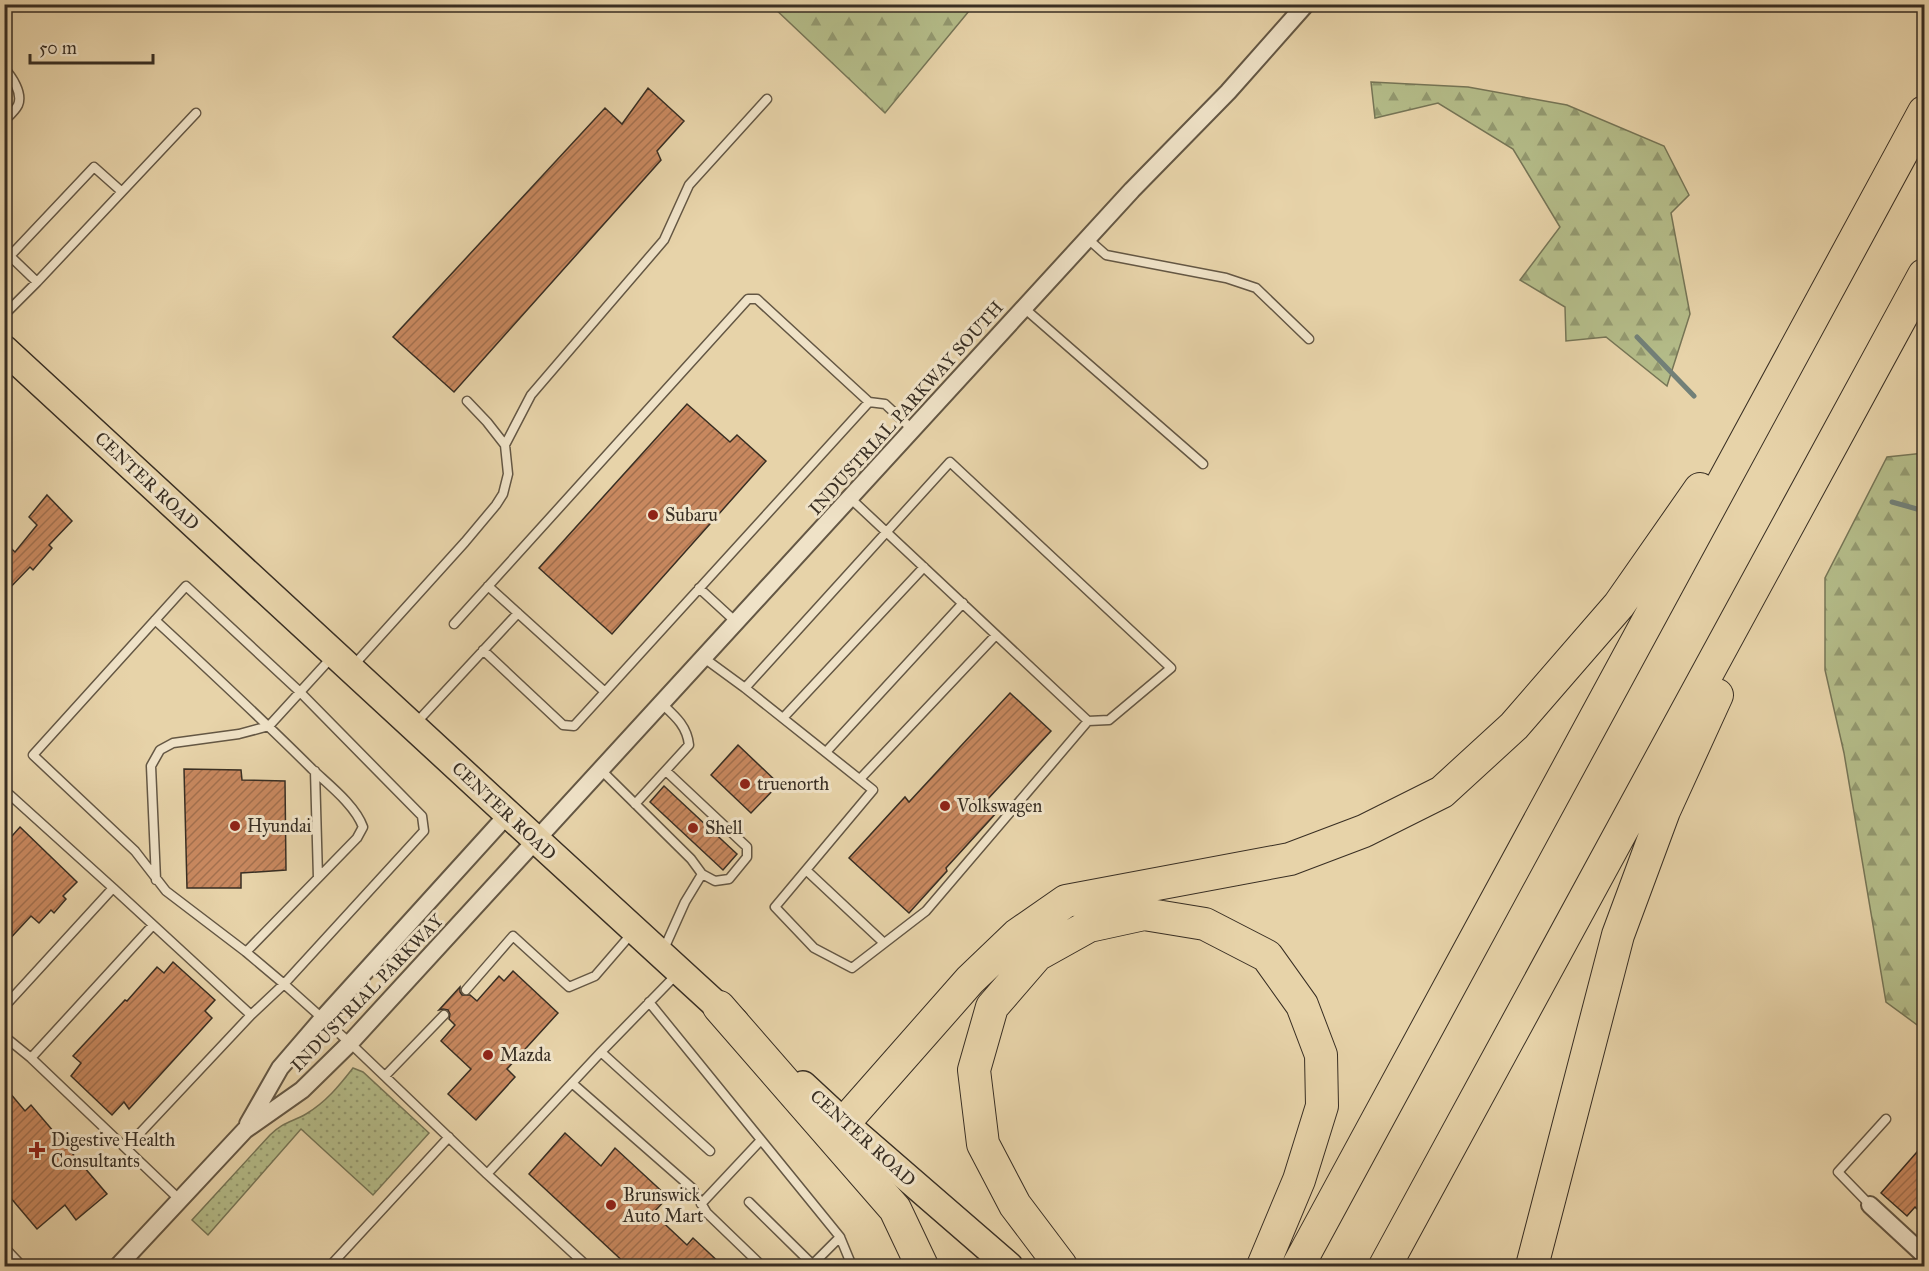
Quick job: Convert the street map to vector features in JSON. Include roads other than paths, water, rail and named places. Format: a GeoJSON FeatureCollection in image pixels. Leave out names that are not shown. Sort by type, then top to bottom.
{"type":"FeatureCollection","features":[{"type":"Feature","properties":{"kind":"highway"},"geometry":{"type":"LineString","coordinates":[[1298,1266],[1924,112]]}},
{"type":"Feature","properties":{"kind":"highway"},"geometry":{"type":"LineString","coordinates":[[1386,1266],[1924,275]]}},
{"type":"Feature","properties":{"kind":"highway"},"geometry":{"type":"LineString","coordinates":[[844,1123],[970,980],[1017,935],[1066,901],[1290,858],[1364,831],[1442,792],[1514,726],[1618,605],[1789,360]]}},
{"type":"Feature","properties":{"kind":"highway"},"geometry":{"type":"LineString","coordinates":[[1532,1266],[1618,935],[1664,810],[1842,424]]}},
{"type":"Feature","properties":{"kind":"highway"},"geometry":{"type":"LineString","coordinates":[[1061,1266],[1015,1205],[983,1144],[974,1070],[992,1006],[1037,955],[1089,926],[1144,914],[1204,924],[1267,956],[1302,1005],[1321,1055],[1322,1106],[1299,1180],[1263,1266]]}},
{"type":"Feature","properties":{"kind":"highway"},"geometry":{"type":"LineString","coordinates":[[719,1007],[895,1209],[922,1266]]}},
{"type":"Feature","properties":{"kind":"main road","name":"CENTER ROAD"},"geometry":{"type":"LineString","coordinates":[[4,349],[844,1123],[1009,1266]]}},
{"type":"Feature","properties":{"kind":"street","name":"INDUSTRIAL PARKWAY SOUTH"},"geometry":{"type":"LineString","coordinates":[[536,841],[1132,190],[1228,92],[1306,4]]}},
{"type":"Feature","properties":{"kind":"street"},"geometry":{"type":"LineString","coordinates":[[245,1130],[280,1068],[322,1018],[508,814]]}},
{"type":"Feature","properties":{"kind":"street","name":"INDUSTRIAL PARKWAY"},"geometry":{"type":"LineString","coordinates":[[118,1266],[245,1130],[302,1090],[350,1043],[536,841]]}},
{"type":"Feature","properties":{"kind":"street"},"geometry":{"type":"LineString","coordinates":[[1870,1205],[1924,1255]]}},
{"type":"Feature","properties":{"kind":"lane"},"geometry":{"type":"LineString","coordinates":[[4,68],[13,80],[19,98],[18,106],[4,121]]}},
{"type":"Feature","properties":{"kind":"lane"},"geometry":{"type":"LineString","coordinates":[[505,445],[531,395],[664,240],[689,185],[766,99]]}},
{"type":"Feature","properties":{"kind":"lane"},"geometry":{"type":"LineString","coordinates":[[4,315],[38,282],[196,113]]}},
{"type":"Feature","properties":{"kind":"lane"},"geometry":{"type":"LineString","coordinates":[[38,282],[7,253],[94,167],[121,191]]}},
{"type":"Feature","properties":{"kind":"lane"},"geometry":{"type":"LineString","coordinates":[[1088,239],[1106,255],[1226,278],[1256,288],[1309,339]]}},
{"type":"Feature","properties":{"kind":"lane"},"geometry":{"type":"LineString","coordinates":[[454,624],[748,299],[757,299],[869,402],[885,404],[913,430]]}},
{"type":"Feature","properties":{"kind":"lane"},"geometry":{"type":"LineString","coordinates":[[1024,308],[1203,464]]}},
{"type":"Feature","properties":{"kind":"lane"},"geometry":{"type":"LineString","coordinates":[[156,880],[151,766],[160,750],[173,743],[239,734],[268,726],[299,691],[343,662],[496,505],[503,494],[508,474],[505,445],[467,401]]}},
{"type":"Feature","properties":{"kind":"lane"},"geometry":{"type":"LineString","coordinates":[[483,650],[563,725],[574,726],[869,402]]}},
{"type":"Feature","properties":{"kind":"lane"},"geometry":{"type":"LineString","coordinates":[[745,688],[886,531],[950,462],[1171,668],[1109,720],[1088,721],[963,603],[886,531],[850,498]]}},
{"type":"Feature","properties":{"kind":"lane"},"geometry":{"type":"LineString","coordinates":[[783,718],[924,567]]}},
{"type":"Feature","properties":{"kind":"lane"},"geometry":{"type":"LineString","coordinates":[[126,1148],[284,984],[424,831],[422,816],[299,691],[186,586],[33,755],[135,851],[166,891],[284,984],[386,1076],[587,1266]]}},
{"type":"Feature","properties":{"kind":"lane"},"geometry":{"type":"LineString","coordinates":[[488,586],[605,692]]}},
{"type":"Feature","properties":{"kind":"lane"},"geometry":{"type":"LineString","coordinates":[[699,588],[736,622]]}},
{"type":"Feature","properties":{"kind":"lane"},"geometry":{"type":"LineString","coordinates":[[826,752],[963,603]]}},
{"type":"Feature","properties":{"kind":"lane"},"geometry":{"type":"LineString","coordinates":[[413,727],[518,613]]}},
{"type":"Feature","properties":{"kind":"lane"},"geometry":{"type":"LineString","coordinates":[[155,620],[315,771],[359,816],[363,826],[357,838],[246,952]]}},
{"type":"Feature","properties":{"kind":"lane"},"geometry":{"type":"LineString","coordinates":[[860,779],[996,635]]}},
{"type":"Feature","properties":{"kind":"lane"},"geometry":{"type":"LineString","coordinates":[[704,658],[873,790],[775,907],[814,948],[852,968],[926,912],[1088,721]]}},
{"type":"Feature","properties":{"kind":"lane"},"geometry":{"type":"LineString","coordinates":[[635,804],[689,745],[688,735],[681,723],[662,704]]}},
{"type":"Feature","properties":{"kind":"lane"},"geometry":{"type":"LineString","coordinates":[[601,770],[691,859],[702,874],[715,881],[729,879],[747,857],[747,847],[666,771]]}},
{"type":"Feature","properties":{"kind":"lane"},"geometry":{"type":"LineString","coordinates":[[315,771],[318,878]]}},
{"type":"Feature","properties":{"kind":"lane"},"geometry":{"type":"LineString","coordinates":[[4,801],[10,795],[252,1015]]}},
{"type":"Feature","properties":{"kind":"lane"},"geometry":{"type":"LineString","coordinates":[[806,870],[884,943]]}},
{"type":"Feature","properties":{"kind":"lane"},"geometry":{"type":"LineString","coordinates":[[488,1174],[649,1002],[670,963],[685,902],[702,874]]}},
{"type":"Feature","properties":{"kind":"lane"},"geometry":{"type":"LineString","coordinates":[[4,1007],[113,888]]}},
{"type":"Feature","properties":{"kind":"lane"},"geometry":{"type":"LineString","coordinates":[[31,1058],[153,925]]}},
{"type":"Feature","properties":{"kind":"lane"},"geometry":{"type":"LineString","coordinates":[[466,990],[513,936],[569,987],[595,976],[635,930]]}},
{"type":"Feature","properties":{"kind":"lane"},"geometry":{"type":"LineString","coordinates":[[649,1002],[840,1237],[852,1266]]}},
{"type":"Feature","properties":{"kind":"lane"},"geometry":{"type":"LineString","coordinates":[[386,1076],[444,1015]]}},
{"type":"Feature","properties":{"kind":"lane"},"geometry":{"type":"LineString","coordinates":[[4,1036],[31,1058],[180,1200]]}},
{"type":"Feature","properties":{"kind":"lane"},"geometry":{"type":"LineString","coordinates":[[601,1052],[710,1150]]}},
{"type":"Feature","properties":{"kind":"lane"},"geometry":{"type":"LineString","coordinates":[[572,1083],[692,1188],[707,1213],[762,1266]]}},
{"type":"Feature","properties":{"kind":"lane"},"geometry":{"type":"LineString","coordinates":[[1870,1205],[1838,1172],[1886,1119]]}},
{"type":"Feature","properties":{"kind":"lane"},"geometry":{"type":"LineString","coordinates":[[330,1266],[449,1137]]}},
{"type":"Feature","properties":{"kind":"lane"},"geometry":{"type":"LineString","coordinates":[[701,1204],[761,1140]]}},
{"type":"Feature","properties":{"kind":"lane"},"geometry":{"type":"LineString","coordinates":[[749,1202],[812,1265],[840,1237]]}},
{"type":"Feature","properties":{"kind":"lane"},"geometry":{"type":"LineString","coordinates":[[4,1247],[16,1264]]}},
{"type":"Feature","properties":{"kind":"waterway"},"geometry":{"type":"LineString","coordinates":[[1637,337],[1694,396]]}},
{"type":"Feature","properties":{"kind":"waterway"},"geometry":{"type":"LineString","coordinates":[[1892,502],[1924,511]]}},
{"type":"Feature","properties":{"kind":"place","name":"Subaru"},"geometry":{"type":"Point","coordinates":[653,515]}},
{"type":"Feature","properties":{"kind":"place","name":"truenorth"},"geometry":{"type":"Point","coordinates":[745,784]}},
{"type":"Feature","properties":{"kind":"place","name":"Volkswagen"},"geometry":{"type":"Point","coordinates":[945,806]}},
{"type":"Feature","properties":{"kind":"place","name":"Hyundai"},"geometry":{"type":"Point","coordinates":[235,826]}},
{"type":"Feature","properties":{"kind":"place","name":"Shell"},"geometry":{"type":"Point","coordinates":[693,828]}},
{"type":"Feature","properties":{"kind":"place","name":"Mazda"},"geometry":{"type":"Point","coordinates":[488,1055]}},
{"type":"Feature","properties":{"kind":"place","name":"Digestive Health Consultants"},"geometry":{"type":"Point","coordinates":[37,1150]}},
{"type":"Feature","properties":{"kind":"place","name":"Brunswick Auto Mart"},"geometry":{"type":"Point","coordinates":[611,1205]}}]}
